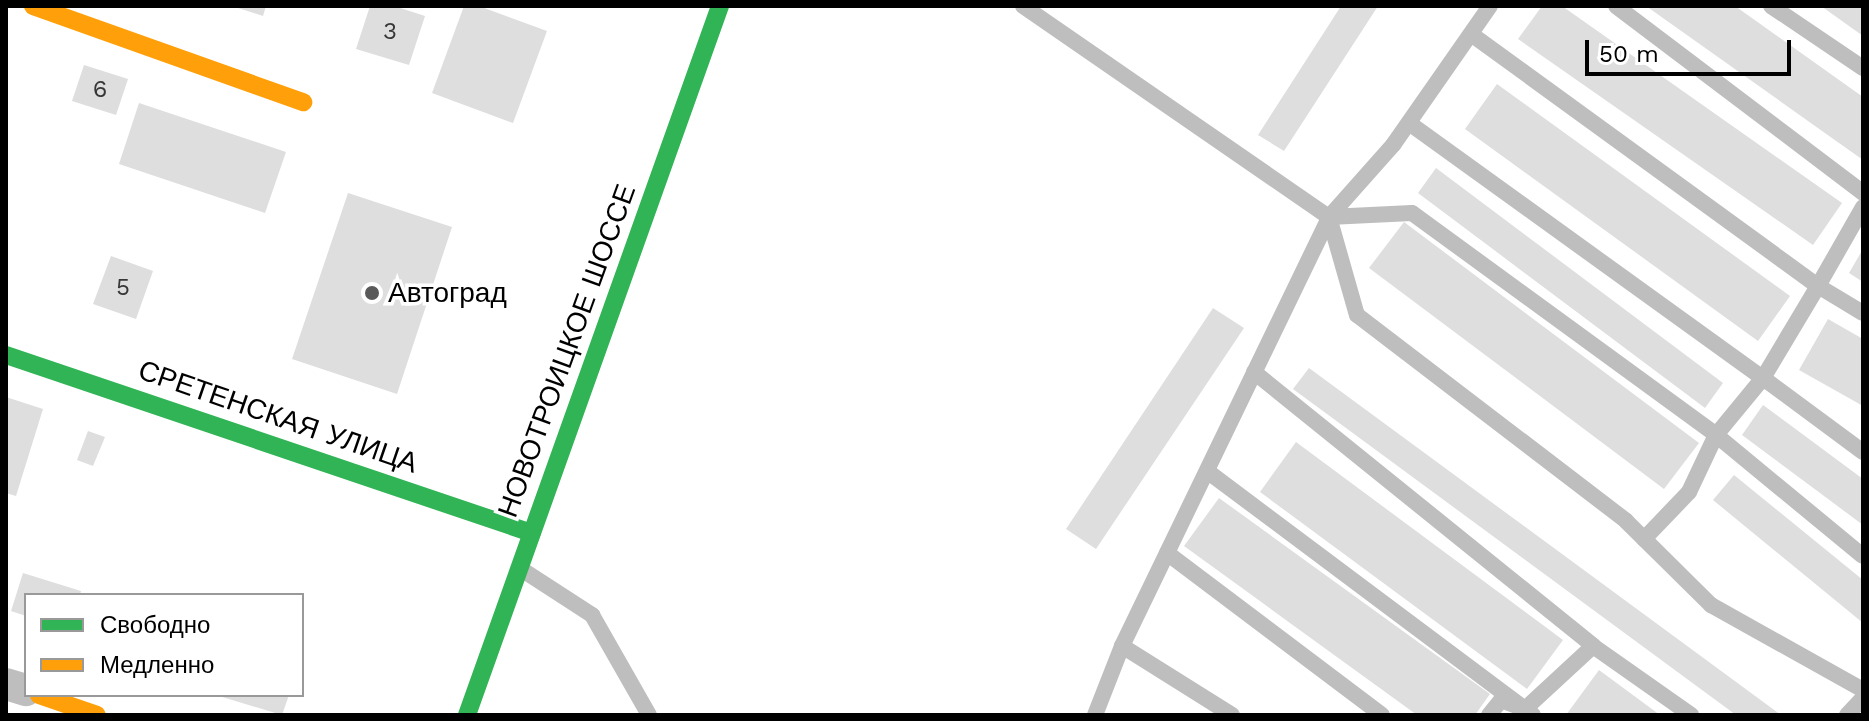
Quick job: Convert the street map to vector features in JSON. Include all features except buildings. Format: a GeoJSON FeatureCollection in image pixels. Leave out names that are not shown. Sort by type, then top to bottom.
{"type":"FeatureCollection","features":[{"type":"Feature","properties":{"kind":"street"},"geometry":{"type":"LineString","coordinates":[[33,6],[303,102]]}},
{"type":"Feature","properties":{"kind":"street","name":"НОВОТРОИЦКОЕ ШОССЕ"},"geometry":{"type":"LineString","coordinates":[[467,715],[720,6]]}},
{"type":"Feature","properties":{"kind":"street","name":"СРЕТЕНСКАЯ УЛИЦА"},"geometry":{"type":"LineString","coordinates":[[6,355],[532,533]]}},
{"type":"Feature","properties":{"kind":"street"},"geometry":{"type":"LineString","coordinates":[[45,697],[97,715]]}},
{"type":"Feature","properties":{"kind":"lane"},"geometry":{"type":"LineString","coordinates":[[1023,6],[1329,217],[1412,213],[1716,435],[1863,556]]}},
{"type":"Feature","properties":{"kind":"lane"},"geometry":{"type":"LineString","coordinates":[[1095,715],[1122,646],[1329,217],[1409,123],[1490,6]]}},
{"type":"Feature","properties":{"kind":"lane"},"geometry":{"type":"LineString","coordinates":[[1616,6],[1863,193]]}},
{"type":"Feature","properties":{"kind":"lane"},"geometry":{"type":"LineString","coordinates":[[1771,6],[1863,68]]}},
{"type":"Feature","properties":{"kind":"lane"},"geometry":{"type":"LineString","coordinates":[[1471,34],[1818,286],[1863,313]]}},
{"type":"Feature","properties":{"kind":"lane"},"geometry":{"type":"LineString","coordinates":[[1409,123],[1863,452]]}},
{"type":"Feature","properties":{"kind":"lane"},"geometry":{"type":"LineString","coordinates":[[1644,539],[1689,492],[1716,435],[1763,378],[1863,207]]}},
{"type":"Feature","properties":{"kind":"lane"},"geometry":{"type":"LineString","coordinates":[[1329,217],[1357,315],[1626,521],[1711,605],[1863,690]]}},
{"type":"Feature","properties":{"kind":"lane"},"geometry":{"type":"LineString","coordinates":[[1254,372],[1593,646],[1691,715]]}},
{"type":"Feature","properties":{"kind":"lane"},"geometry":{"type":"LineString","coordinates":[[1207,471],[1529,712]]}},
{"type":"Feature","properties":{"kind":"lane"},"geometry":{"type":"LineString","coordinates":[[1167,553],[1382,715]]}},
{"type":"Feature","properties":{"kind":"lane"},"geometry":{"type":"LineString","coordinates":[[519,568],[592,615],[649,715]]}},
{"type":"Feature","properties":{"kind":"lane"},"geometry":{"type":"LineString","coordinates":[[1122,646],[1232,715]]}},
{"type":"Feature","properties":{"kind":"lane"},"geometry":{"type":"LineString","coordinates":[[1529,712],[1593,646]]}},
{"type":"Feature","properties":{"kind":"lane"},"geometry":{"type":"LineString","coordinates":[[1847,715],[1863,698]]}},
{"type":"Feature","properties":{"kind":"lane"},"geometry":{"type":"LineString","coordinates":[[1489,715],[1501,700],[1529,712]]}},
{"type":"Feature","properties":{"kind":"traffic: fast"},"geometry":{"type":"LineString","coordinates":[[467,715],[720,6]]}},
{"type":"Feature","properties":{"kind":"traffic: fast"},"geometry":{"type":"LineString","coordinates":[[6,355],[532,533]]}},
{"type":"Feature","properties":{"kind":"traffic: slow"},"geometry":{"type":"LineString","coordinates":[[33,6],[303,102]]}},
{"type":"Feature","properties":{"kind":"traffic: slow"},"geometry":{"type":"LineString","coordinates":[[45,697],[97,715]]}},
{"type":"Feature","properties":{"kind":"place","name":"Автоград"},"geometry":{"type":"Point","coordinates":[372,293]}}]}
